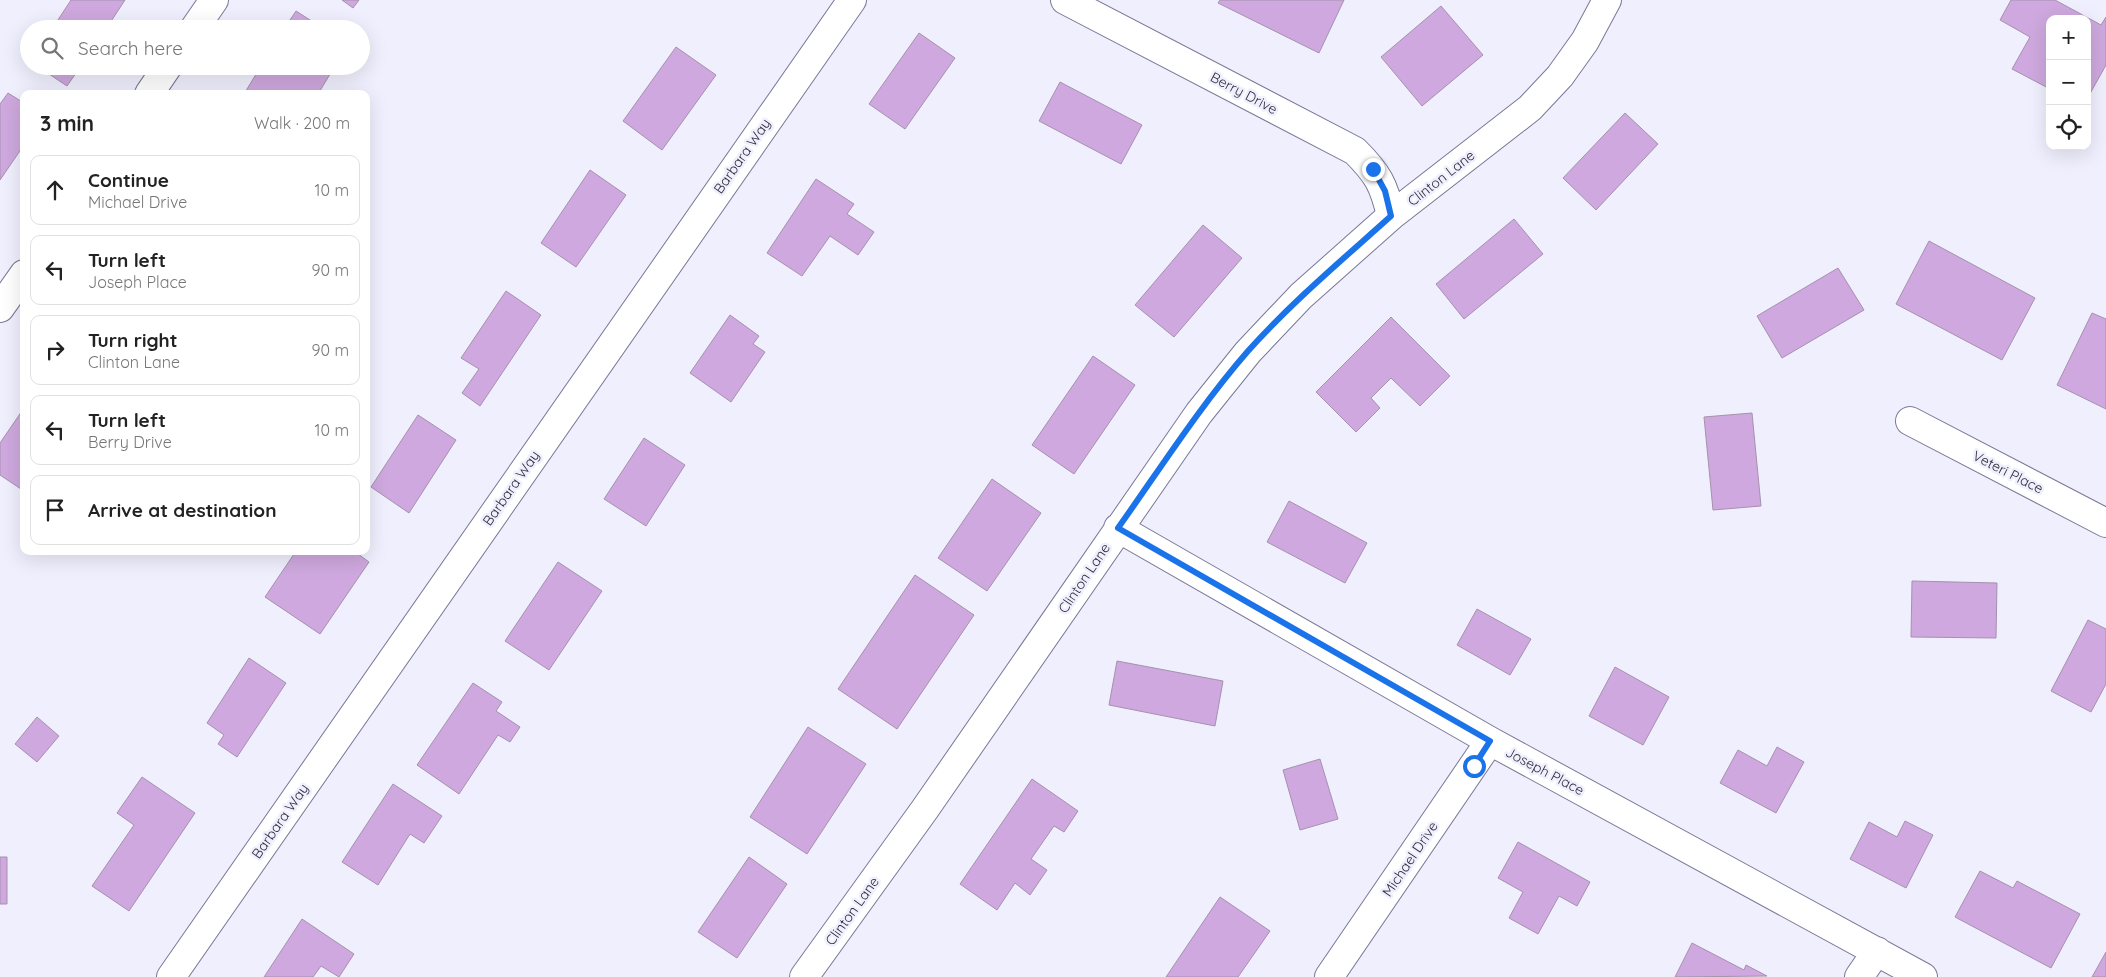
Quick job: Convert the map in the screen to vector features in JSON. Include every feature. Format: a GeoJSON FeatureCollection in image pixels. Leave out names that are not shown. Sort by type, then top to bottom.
{"type":"FeatureCollection","features":[{"type":"Feature","properties":{"kind":"street"},"geometry":{"type":"LineString","coordinates":[[200,20],[214,0]]}},
{"type":"Feature","properties":{"kind":"street","name":"Barbara Way"},"geometry":{"type":"LineString","coordinates":[[171,977],[852,0]]}},
{"type":"Feature","properties":{"kind":"street","name":"Berry Drive"},"geometry":{"type":"LineString","coordinates":[[1065,0],[1355,151],[1373,169],[1378,178],[1385,191],[1391,216]]}},
{"type":"Feature","properties":{"kind":"street","name":"Clinton Lane"},"geometry":{"type":"LineString","coordinates":[[804,977],[925,809],[1199,413],[1248,352],[1301,296],[1391,216],[1530,108],[1565,69],[1585,41],[1607,0]]}},
{"type":"Feature","properties":{"kind":"street"},"geometry":{"type":"LineString","coordinates":[[152,90],[162,75]]}},
{"type":"Feature","properties":{"kind":"street"},"geometry":{"type":"LineString","coordinates":[[0,308],[20,280]]}},
{"type":"Feature","properties":{"kind":"street","name":"Veteri Place"},"geometry":{"type":"LineString","coordinates":[[1910,421],[2106,523]]}},
{"type":"Feature","properties":{"kind":"street","name":"Joseph Place"},"geometry":{"type":"LineString","coordinates":[[1118,528],[1490,741],[1924,977]]}},
{"type":"Feature","properties":{"kind":"street","name":"Michael Drive"},"geometry":{"type":"LineString","coordinates":[[1329,977],[1490,741]]}},
{"type":"Feature","properties":{"kind":"street"},"geometry":{"type":"LineString","coordinates":[[1859,977],[1877,951]]}},
{"type":"Feature","properties":{"kind":"building"},"geometry":{"type":"Polygon","coordinates":[[[71,0],[125,0],[112,20],[58,20],[71,0]]]}},
{"type":"Feature","properties":{"kind":"building"},"geometry":{"type":"Polygon","coordinates":[[[342,0],[359,0],[353,8],[342,0]]]}},
{"type":"Feature","properties":{"kind":"building"},"geometry":{"type":"Polygon","coordinates":[[[1220,0],[1344,0],[1319,53],[1218,3],[1220,0]]]}},
{"type":"Feature","properties":{"kind":"building"},"geometry":{"type":"Polygon","coordinates":[[[2011,0],[2055,0],[2083,15],[2046,15],[2046,87],[2012,69],[2030,37],[2000,20],[2011,0]]]}},
{"type":"Feature","properties":{"kind":"building"},"geometry":{"type":"Polygon","coordinates":[[[1441,6],[1483,55],[1422,106],[1381,57],[1441,6]]]}},
{"type":"Feature","properties":{"kind":"building"},"geometry":{"type":"Polygon","coordinates":[[[296,11],[310,20],[290,20],[296,11]]]}},
{"type":"Feature","properties":{"kind":"building"},"geometry":{"type":"Polygon","coordinates":[[[2106,17],[2106,65],[2091,92],[2091,20],[2101,25],[2106,17]]]}},
{"type":"Feature","properties":{"kind":"building"},"geometry":{"type":"Polygon","coordinates":[[[919,33],[955,58],[905,129],[869,104],[919,33]]]}},
{"type":"Feature","properties":{"kind":"building"},"geometry":{"type":"Polygon","coordinates":[[[676,47],[716,75],[662,150],[623,121],[676,47]]]}},
{"type":"Feature","properties":{"kind":"building"},"geometry":{"type":"Polygon","coordinates":[[[50,75],[75,75],[67,86],[50,75]]]}},
{"type":"Feature","properties":{"kind":"building"},"geometry":{"type":"Polygon","coordinates":[[[256,75],[330,75],[320,90],[246,90],[256,75]]]}},
{"type":"Feature","properties":{"kind":"building"},"geometry":{"type":"Polygon","coordinates":[[[1060,82],[1142,125],[1121,164],[1039,121],[1060,82]]]}},
{"type":"Feature","properties":{"kind":"building"},"geometry":{"type":"Polygon","coordinates":[[[8,93],[20,100],[20,151],[0,180],[0,104],[8,93]]]}},
{"type":"Feature","properties":{"kind":"building"},"geometry":{"type":"Polygon","coordinates":[[[1625,113],[1658,144],[1596,210],[1563,178],[1625,113]]]}},
{"type":"Feature","properties":{"kind":"building"},"geometry":{"type":"Polygon","coordinates":[[[590,170],[626,195],[576,267],[541,243],[590,170]]]}},
{"type":"Feature","properties":{"kind":"building"},"geometry":{"type":"Polygon","coordinates":[[[816,179],[854,204],[847,214],[874,232],[858,255],[830,236],[802,276],[767,253],[816,179]]]}},
{"type":"Feature","properties":{"kind":"building"},"geometry":{"type":"Polygon","coordinates":[[[1514,219],[1543,254],[1464,319],[1436,284],[1514,219]]]}},
{"type":"Feature","properties":{"kind":"building"},"geometry":{"type":"Polygon","coordinates":[[[1203,225],[1242,258],[1174,337],[1135,305],[1203,225]]]}},
{"type":"Feature","properties":{"kind":"building"},"geometry":{"type":"Polygon","coordinates":[[[1929,241],[2035,298],[2002,360],[1896,304],[1929,241]]]}},
{"type":"Feature","properties":{"kind":"building"},"geometry":{"type":"Polygon","coordinates":[[[1838,268],[1864,310],[1782,358],[1757,316],[1838,268]]]}},
{"type":"Feature","properties":{"kind":"building"},"geometry":{"type":"Polygon","coordinates":[[[506,291],[541,315],[480,406],[462,393],[479,369],[461,358],[506,291]]]}},
{"type":"Feature","properties":{"kind":"building"},"geometry":{"type":"Polygon","coordinates":[[[2092,313],[2106,319],[2106,409],[2057,385],[2092,313]]]}},
{"type":"Feature","properties":{"kind":"building"},"geometry":{"type":"Polygon","coordinates":[[[730,315],[759,336],[753,344],[765,352],[731,402],[690,373],[730,315]]]}},
{"type":"Feature","properties":{"kind":"building"},"geometry":{"type":"Polygon","coordinates":[[[1391,317],[1450,376],[1420,406],[1391,378],[1371,398],[1380,408],[1356,432],[1316,392],[1391,317]]]}},
{"type":"Feature","properties":{"kind":"building"},"geometry":{"type":"Polygon","coordinates":[[[1093,356],[1135,385],[1074,474],[1032,445],[1093,356]]]}},
{"type":"Feature","properties":{"kind":"building"},"geometry":{"type":"Polygon","coordinates":[[[1752,413],[1761,506],[1713,510],[1704,417],[1752,413]]]}},
{"type":"Feature","properties":{"kind":"building"},"geometry":{"type":"Polygon","coordinates":[[[20,414],[20,488],[0,475],[0,443],[20,414]]]}},
{"type":"Feature","properties":{"kind":"building"},"geometry":{"type":"Polygon","coordinates":[[[418,415],[456,440],[409,513],[371,487],[418,415]]]}},
{"type":"Feature","properties":{"kind":"building"},"geometry":{"type":"Polygon","coordinates":[[[644,438],[685,465],[646,526],[604,499],[644,438]]]}},
{"type":"Feature","properties":{"kind":"building"},"geometry":{"type":"Polygon","coordinates":[[[992,479],[1041,513],[987,591],[938,558],[992,479]]]}},
{"type":"Feature","properties":{"kind":"building"},"geometry":{"type":"Polygon","coordinates":[[[1289,501],[1367,543],[1345,583],[1267,542],[1289,501]]]}},
{"type":"Feature","properties":{"kind":"building"},"geometry":{"type":"Polygon","coordinates":[[[293,555],[359,555],[369,562],[320,634],[265,597],[293,555]]]}},
{"type":"Feature","properties":{"kind":"building"},"geometry":{"type":"Polygon","coordinates":[[[558,562],[602,591],[549,670],[505,641],[558,562]]]}},
{"type":"Feature","properties":{"kind":"building"},"geometry":{"type":"Polygon","coordinates":[[[915,575],[974,615],[897,729],[838,689],[915,575]]]}},
{"type":"Feature","properties":{"kind":"building"},"geometry":{"type":"Polygon","coordinates":[[[1912,581],[1997,583],[1996,638],[1911,637],[1912,581]]]}},
{"type":"Feature","properties":{"kind":"building"},"geometry":{"type":"Polygon","coordinates":[[[1477,609],[1531,639],[1510,675],[1457,645],[1477,609]]]}},
{"type":"Feature","properties":{"kind":"building"},"geometry":{"type":"Polygon","coordinates":[[[2088,620],[2106,629],[2106,684],[2091,712],[2051,691],[2088,620]]]}},
{"type":"Feature","properties":{"kind":"building"},"geometry":{"type":"Polygon","coordinates":[[[249,658],[286,683],[237,757],[218,744],[224,735],[207,723],[249,658]]]}},
{"type":"Feature","properties":{"kind":"building"},"geometry":{"type":"Polygon","coordinates":[[[1117,661],[1223,681],[1215,726],[1109,705],[1117,661]]]}},
{"type":"Feature","properties":{"kind":"building"},"geometry":{"type":"Polygon","coordinates":[[[1615,667],[1669,697],[1643,745],[1589,716],[1615,667]]]}},
{"type":"Feature","properties":{"kind":"building"},"geometry":{"type":"Polygon","coordinates":[[[473,683],[502,702],[496,711],[520,727],[510,742],[498,735],[459,794],[417,765],[473,683]]]}},
{"type":"Feature","properties":{"kind":"building"},"geometry":{"type":"Polygon","coordinates":[[[37,717],[59,736],[37,762],[15,744],[37,717]]]}},
{"type":"Feature","properties":{"kind":"building"},"geometry":{"type":"Polygon","coordinates":[[[808,727],[866,764],[807,854],[750,817],[808,727]]]}},
{"type":"Feature","properties":{"kind":"building"},"geometry":{"type":"Polygon","coordinates":[[[1777,747],[1804,762],[1776,813],[1720,783],[1738,750],[1767,766],[1777,747]]]}},
{"type":"Feature","properties":{"kind":"building"},"geometry":{"type":"Polygon","coordinates":[[[1320,759],[1338,819],[1300,830],[1283,770],[1320,759]]]}},
{"type":"Feature","properties":{"kind":"building"},"geometry":{"type":"Polygon","coordinates":[[[142,777],[195,813],[129,911],[92,886],[134,825],[117,813],[142,777]]]}},
{"type":"Feature","properties":{"kind":"building"},"geometry":{"type":"Polygon","coordinates":[[[1032,779],[1078,811],[1064,832],[1054,826],[1031,859],[1047,870],[1030,895],[1015,883],[997,910],[960,884],[1032,779]]]}},
{"type":"Feature","properties":{"kind":"building"},"geometry":{"type":"Polygon","coordinates":[[[393,784],[442,816],[424,843],[410,834],[378,885],[342,862],[393,784]]]}},
{"type":"Feature","properties":{"kind":"building"},"geometry":{"type":"Polygon","coordinates":[[[1905,821],[1933,835],[1906,888],[1850,859],[1869,822],[1897,837],[1905,821]]]}},
{"type":"Feature","properties":{"kind":"building"},"geometry":{"type":"Polygon","coordinates":[[[1518,842],[1590,882],[1577,906],[1559,896],[1538,934],[1509,918],[1523,892],[1498,878],[1518,842]]]}},
{"type":"Feature","properties":{"kind":"building"},"geometry":{"type":"Polygon","coordinates":[[[0,857],[7,857],[7,904],[0,904],[0,857]]]}},
{"type":"Feature","properties":{"kind":"building"},"geometry":{"type":"Polygon","coordinates":[[[749,857],[787,884],[737,958],[698,932],[749,857]]]}},
{"type":"Feature","properties":{"kind":"building"},"geometry":{"type":"Polygon","coordinates":[[[1980,871],[2013,888],[2017,881],[2080,914],[2051,968],[1955,917],[1980,871]]]}},
{"type":"Feature","properties":{"kind":"building"},"geometry":{"type":"Polygon","coordinates":[[[1220,897],[1270,931],[1238,977],[1166,977],[1220,897]]]}},
{"type":"Feature","properties":{"kind":"building"},"geometry":{"type":"Polygon","coordinates":[[[302,919],[354,954],[339,977],[321,966],[313,977],[264,977],[302,919]]]}},
{"type":"Feature","properties":{"kind":"building"},"geometry":{"type":"Polygon","coordinates":[[[1692,943],[1744,970],[1746,965],[1767,976],[1675,977],[1692,943]]]}},
{"type":"Feature","properties":{"kind":"building"},"geometry":{"type":"Polygon","coordinates":[[[2106,952],[2106,977],[2092,977],[2106,952]]]}},
{"type":"Feature","properties":{"kind":"route"},"geometry":{"type":"LineString","coordinates":[[1373,169],[1385,191],[1391,216],[1301,296],[1248,352],[1199,413],[1118,528],[1490,741],[1474,766]]}}]}
